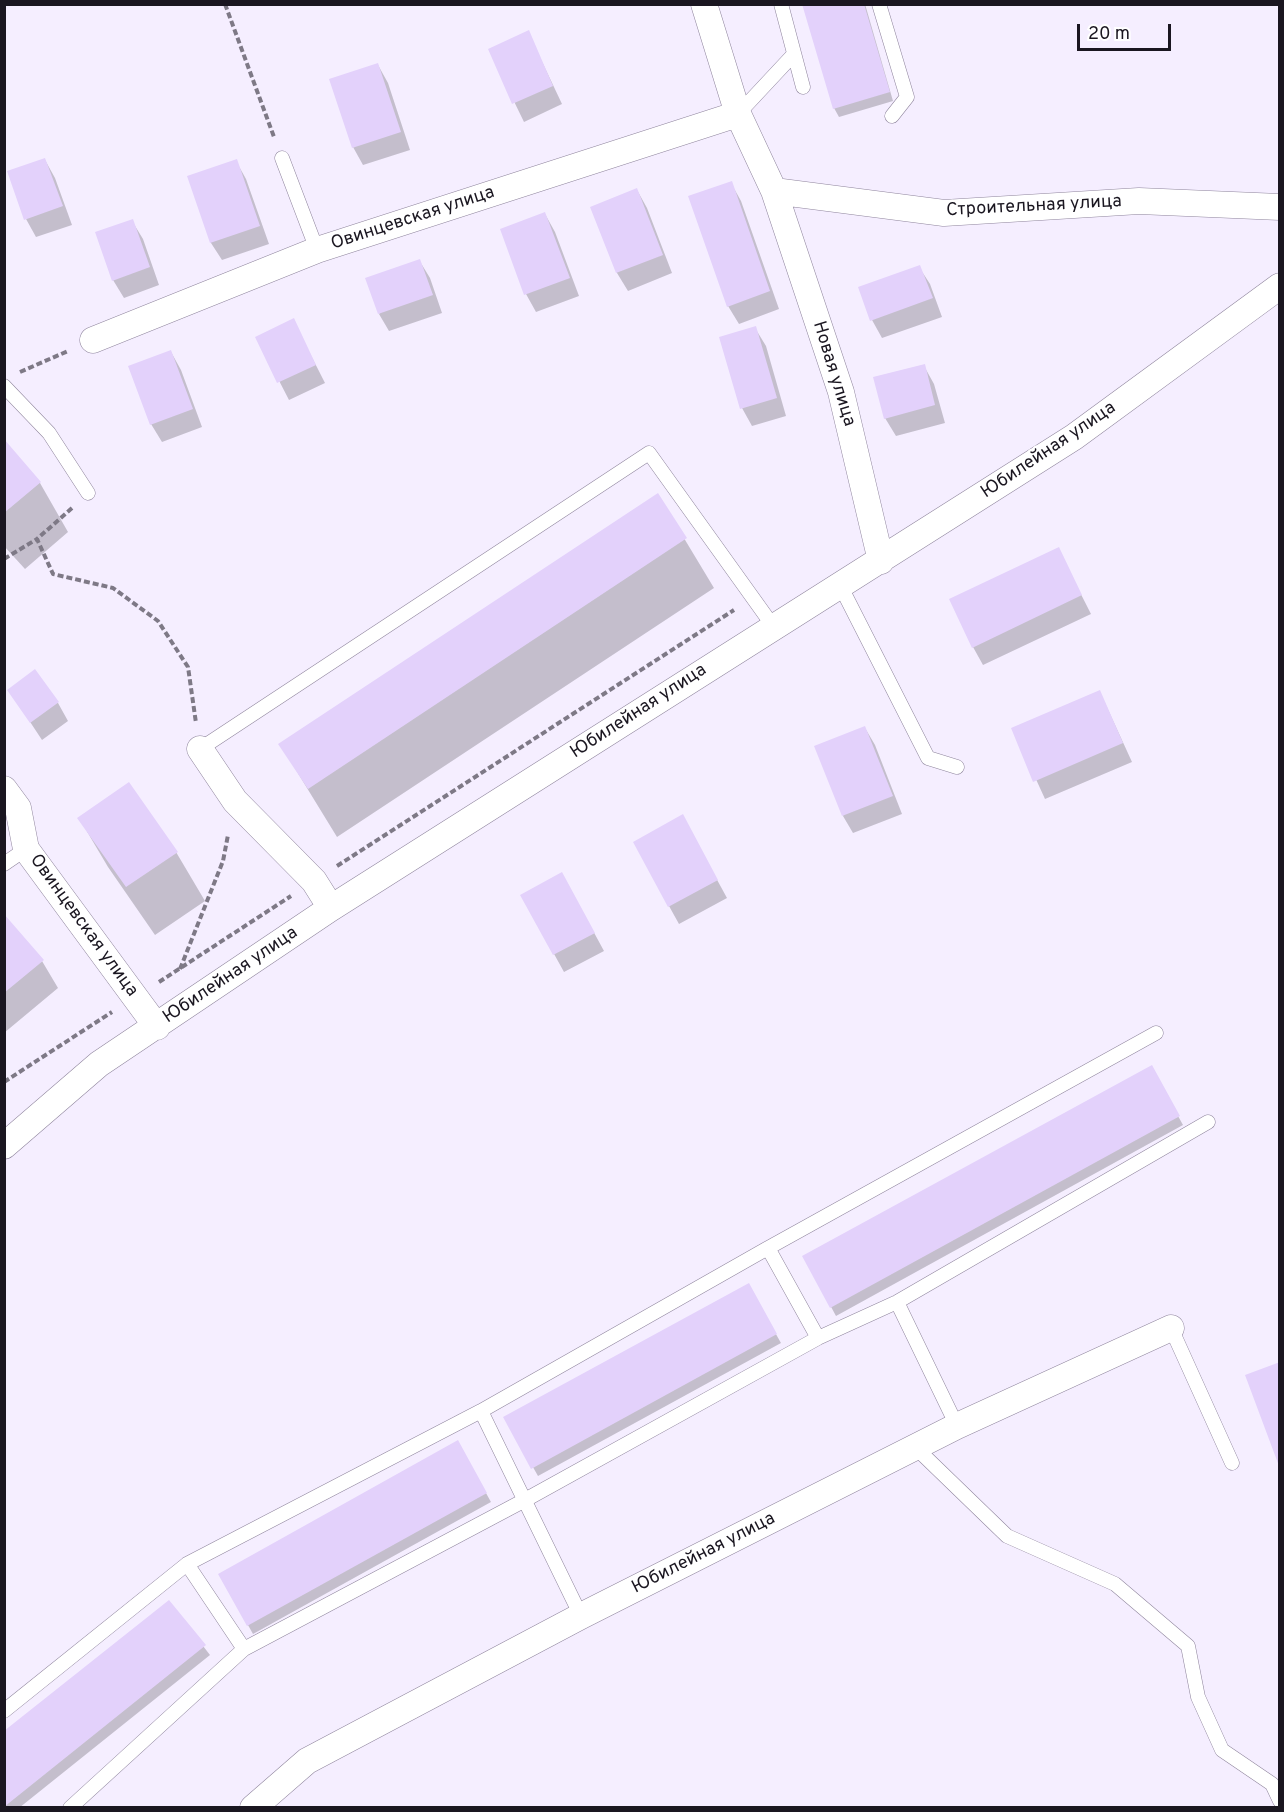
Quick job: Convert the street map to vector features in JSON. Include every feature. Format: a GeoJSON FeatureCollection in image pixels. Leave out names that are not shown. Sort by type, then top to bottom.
{"type":"FeatureCollection","features":[{"type":"Feature","properties":{"kind":"street"},"geometry":{"type":"LineString","coordinates":[[704,4],[738,114],[774,191]]}},
{"type":"Feature","properties":{"kind":"street","name":"Овинцевская улица"},"geometry":{"type":"LineString","coordinates":[[93,340],[317,250],[738,114]]}},
{"type":"Feature","properties":{"kind":"street","name":"Строительная улица"},"geometry":{"type":"LineString","coordinates":[[774,191],[944,213],[1139,201],[1280,207]]}},
{"type":"Feature","properties":{"kind":"street","name":"Новая улица"},"geometry":{"type":"LineString","coordinates":[[774,191],[841,392],[881,561]]}},
{"type":"Feature","properties":{"kind":"street","name":"Юбилейная улица"},"geometry":{"type":"LineString","coordinates":[[4,1146],[99,1064],[331,908],[773,626],[841,587],[1074,437],[1280,286]]}},
{"type":"Feature","properties":{"kind":"street"},"geometry":{"type":"LineString","coordinates":[[200,749],[235,801],[314,881],[331,908]]}},
{"type":"Feature","properties":{"kind":"street","name":"Овинцевская улица"},"geometry":{"type":"LineString","coordinates":[[4,789],[18,808],[26,849],[157,1027]]}},
{"type":"Feature","properties":{"kind":"street","name":"Юбилейная улица"},"geometry":{"type":"LineString","coordinates":[[253,1808],[307,1761],[580,1616],[957,1426],[1171,1328]]}},
{"type":"Feature","properties":{"kind":"lane"},"geometry":{"type":"LineString","coordinates":[[781,4],[803,87]]}},
{"type":"Feature","properties":{"kind":"lane"},"geometry":{"type":"LineString","coordinates":[[879,4],[907,97],[892,116]]}},
{"type":"Feature","properties":{"kind":"lane"},"geometry":{"type":"LineString","coordinates":[[738,114],[794,54]]}},
{"type":"Feature","properties":{"kind":"lane"},"geometry":{"type":"LineString","coordinates":[[282,158],[317,250]]}},
{"type":"Feature","properties":{"kind":"lane"},"geometry":{"type":"LineString","coordinates":[[4,386],[48,433],[88,494]]}},
{"type":"Feature","properties":{"kind":"lane"},"geometry":{"type":"LineString","coordinates":[[200,749],[649,453],[773,626]]}},
{"type":"Feature","properties":{"kind":"lane"},"geometry":{"type":"LineString","coordinates":[[841,587],[928,758],[957,767]]}},
{"type":"Feature","properties":{"kind":"lane"},"geometry":{"type":"LineString","coordinates":[[4,864],[26,849]]}},
{"type":"Feature","properties":{"kind":"lane"},"geometry":{"type":"LineString","coordinates":[[4,1710],[187,1564],[481,1411],[1156,1032]]}},
{"type":"Feature","properties":{"kind":"lane"},"geometry":{"type":"LineString","coordinates":[[70,1808],[244,1649],[525,1500],[818,1338],[897,1302],[1208,1122]]}},
{"type":"Feature","properties":{"kind":"lane"},"geometry":{"type":"LineString","coordinates":[[768,1248],[818,1338]]}},
{"type":"Feature","properties":{"kind":"lane"},"geometry":{"type":"LineString","coordinates":[[897,1302],[957,1426]]}},
{"type":"Feature","properties":{"kind":"lane"},"geometry":{"type":"LineString","coordinates":[[1171,1328],[1232,1463]]}},
{"type":"Feature","properties":{"kind":"lane"},"geometry":{"type":"LineString","coordinates":[[481,1411],[580,1616]]}},
{"type":"Feature","properties":{"kind":"lane"},"geometry":{"type":"LineString","coordinates":[[915,1447],[1007,1536],[1115,1584],[1188,1646],[1198,1697],[1222,1750],[1276,1783],[1280,1801]]}},
{"type":"Feature","properties":{"kind":"lane"},"geometry":{"type":"LineString","coordinates":[[187,1564],[244,1649]]}},
{"type":"Feature","properties":{"kind":"path"},"geometry":{"type":"LineString","coordinates":[[225,4],[282,158]]}},
{"type":"Feature","properties":{"kind":"path"},"geometry":{"type":"LineString","coordinates":[[4,559],[38,539],[88,494]]}},
{"type":"Feature","properties":{"kind":"path"},"geometry":{"type":"LineString","coordinates":[[38,539],[52,574],[113,588],[158,621],[188,667],[200,749]]}},
{"type":"Feature","properties":{"kind":"path"},"geometry":{"type":"LineString","coordinates":[[4,1082],[753,598]]}},
{"type":"Feature","properties":{"kind":"path"},"geometry":{"type":"LineString","coordinates":[[179,970],[223,861],[235,801]]}},
{"type":"Feature","properties":{"kind":"building"},"geometry":{"type":"Polygon","coordinates":[[[802,4],[864,4],[890,92],[833,109],[802,4]]]}},
{"type":"Feature","properties":{"kind":"building"},"geometry":{"type":"Polygon","coordinates":[[[529,30],[553,86],[512,104],[488,49],[529,30]]]}},
{"type":"Feature","properties":{"kind":"building"},"geometry":{"type":"Polygon","coordinates":[[[378,63],[401,132],[352,148],[329,79],[378,63]]]}},
{"type":"Feature","properties":{"kind":"building"},"geometry":{"type":"Polygon","coordinates":[[[45,158],[63,206],[24,220],[7,171],[45,158]]]}},
{"type":"Feature","properties":{"kind":"building"},"geometry":{"type":"Polygon","coordinates":[[[237,159],[260,226],[210,243],[187,176],[237,159]]]}},
{"type":"Feature","properties":{"kind":"building"},"geometry":{"type":"Polygon","coordinates":[[[732,181],[770,291],[727,307],[688,196],[732,181]]]}},
{"type":"Feature","properties":{"kind":"building"},"geometry":{"type":"Polygon","coordinates":[[[637,188],[663,255],[616,273],[590,207],[637,188]]]}},
{"type":"Feature","properties":{"kind":"building"},"geometry":{"type":"Polygon","coordinates":[[[545,212],[570,278],[524,295],[500,229],[545,212]]]}},
{"type":"Feature","properties":{"kind":"building"},"geometry":{"type":"Polygon","coordinates":[[[133,219],[150,267],[112,281],[95,232],[133,219]]]}},
{"type":"Feature","properties":{"kind":"building"},"geometry":{"type":"Polygon","coordinates":[[[420,259],[433,295],[378,314],[365,278],[420,259]]]}},
{"type":"Feature","properties":{"kind":"building"},"geometry":{"type":"Polygon","coordinates":[[[920,265],[933,298],[870,321],[858,287],[920,265]]]}},
{"type":"Feature","properties":{"kind":"building"},"geometry":{"type":"Polygon","coordinates":[[[294,318],[316,365],[277,383],[255,337],[294,318]]]}},
{"type":"Feature","properties":{"kind":"building"},"geometry":{"type":"Polygon","coordinates":[[[756,326],[777,398],[740,409],[719,337],[756,326]]]}},
{"type":"Feature","properties":{"kind":"building"},"geometry":{"type":"Polygon","coordinates":[[[171,350],[193,409],[150,425],[128,366],[171,350]]]}},
{"type":"Feature","properties":{"kind":"building"},"geometry":{"type":"Polygon","coordinates":[[[925,364],[935,405],[884,419],[873,377],[925,364]]]}},
{"type":"Feature","properties":{"kind":"building"},"geometry":{"type":"Polygon","coordinates":[[[4,439],[41,482],[4,513],[4,439]]]}},
{"type":"Feature","properties":{"kind":"building"},"geometry":{"type":"Polygon","coordinates":[[[658,493],[687,538],[308,789],[278,744],[658,493]]]}},
{"type":"Feature","properties":{"kind":"building"},"geometry":{"type":"Polygon","coordinates":[[[1059,547],[1082,595],[972,648],[949,599],[1059,547]]]}},
{"type":"Feature","properties":{"kind":"building"},"geometry":{"type":"Polygon","coordinates":[[[35,669],[59,702],[30,723],[7,690],[35,669]]]}},
{"type":"Feature","properties":{"kind":"building"},"geometry":{"type":"Polygon","coordinates":[[[1100,690],[1123,743],[1033,782],[1011,728],[1100,690]]]}},
{"type":"Feature","properties":{"kind":"building"},"geometry":{"type":"Polygon","coordinates":[[[865,726],[893,796],[842,816],[814,746],[865,726]]]}},
{"type":"Feature","properties":{"kind":"building"},"geometry":{"type":"Polygon","coordinates":[[[129,782],[178,852],[126,887],[77,818],[129,782]]]}},
{"type":"Feature","properties":{"kind":"building"},"geometry":{"type":"Polygon","coordinates":[[[683,814],[718,880],[668,907],[633,842],[683,814]]]}},
{"type":"Feature","properties":{"kind":"building"},"geometry":{"type":"Polygon","coordinates":[[[562,872],[595,933],[553,955],[520,895],[562,872]]]}},
{"type":"Feature","properties":{"kind":"building"},"geometry":{"type":"Polygon","coordinates":[[[4,914],[44,960],[4,993],[4,914]]]}},
{"type":"Feature","properties":{"kind":"building"},"geometry":{"type":"Polygon","coordinates":[[[1152,1065],[1180,1116],[830,1308],[802,1256],[1152,1065]]]}},
{"type":"Feature","properties":{"kind":"building"},"geometry":{"type":"Polygon","coordinates":[[[749,1283],[777,1334],[531,1469],[503,1417],[749,1283]]]}},
{"type":"Feature","properties":{"kind":"building"},"geometry":{"type":"Polygon","coordinates":[[[1280,1362],[1280,1466],[1279,1466],[1245,1375],[1280,1362]]]}},
{"type":"Feature","properties":{"kind":"building"},"geometry":{"type":"Polygon","coordinates":[[[458,1440],[487,1493],[247,1626],[218,1574],[458,1440]]]}},
{"type":"Feature","properties":{"kind":"building"},"geometry":{"type":"Polygon","coordinates":[[[169,1600],[206,1645],[4,1807],[4,1731],[169,1600]]]}}]}
